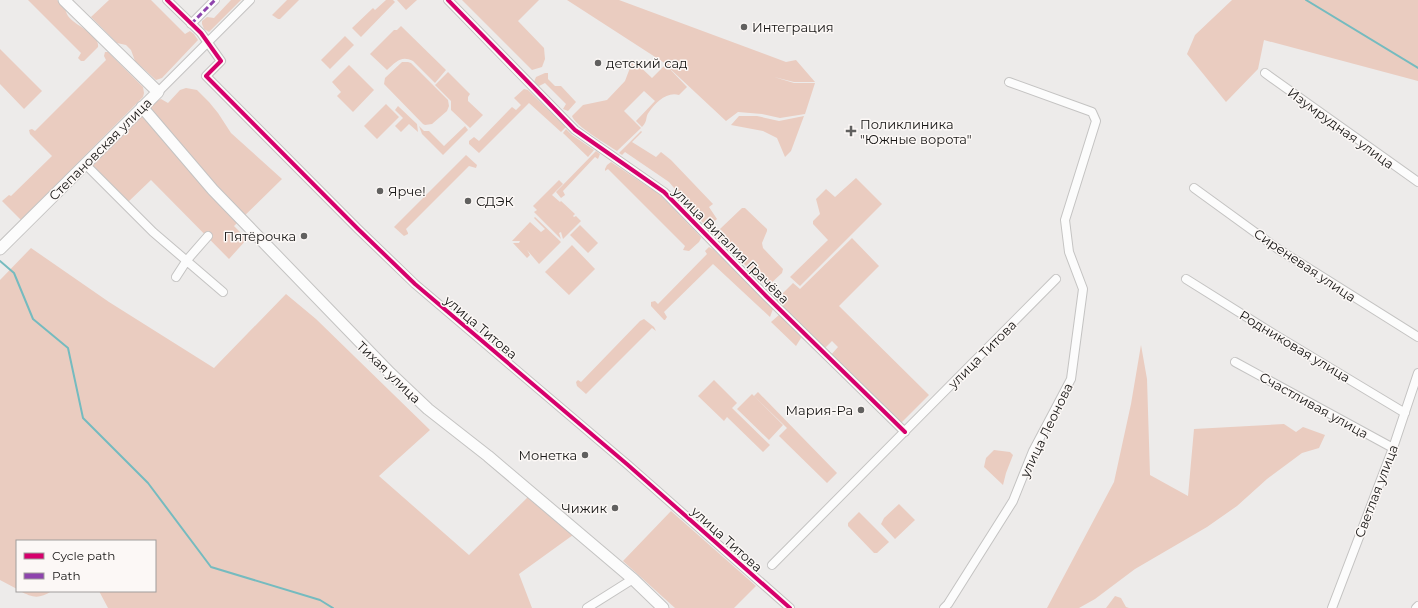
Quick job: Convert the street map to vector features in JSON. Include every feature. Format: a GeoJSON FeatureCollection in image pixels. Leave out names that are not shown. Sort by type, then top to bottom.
{"type":"FeatureCollection","features":[{"type":"Feature","properties":{"kind":"street","name":"Степановская улица"},"geometry":{"type":"LineString","coordinates":[[0,249],[158,92],[64,0]]}},
{"type":"Feature","properties":{"kind":"street"},"geometry":{"type":"LineString","coordinates":[[167,0],[201,33],[207,42]]}},
{"type":"Feature","properties":{"kind":"street"},"geometry":{"type":"LineString","coordinates":[[191,24],[215,0]]}},
{"type":"Feature","properties":{"kind":"street"},"geometry":{"type":"LineString","coordinates":[[158,92],[250,0]]}},
{"type":"Feature","properties":{"kind":"street","name":"улица Виталия Грачёва"},"geometry":{"type":"LineString","coordinates":[[448,0],[575,130],[664,192],[766,296],[905,432]]}},
{"type":"Feature","properties":{"kind":"street","name":"улица Титова"},"geometry":{"type":"LineString","coordinates":[[207,42],[221,61],[206,76],[358,229],[415,284],[628,465],[790,608]]}},
{"type":"Feature","properties":{"kind":"street","name":"Изумрудная улица"},"geometry":{"type":"LineString","coordinates":[[1265,73],[1418,182]]}},
{"type":"Feature","properties":{"kind":"street","name":"улица Леонова"},"geometry":{"type":"LineString","coordinates":[[944,608],[1013,501],[1033,451],[1071,379],[1083,289],[1069,252],[1065,220],[1096,121],[1092,112],[1010,82]]}},
{"type":"Feature","properties":{"kind":"street","name":"Тихая улица"},"geometry":{"type":"LineString","coordinates":[[142,107],[213,190],[390,373],[428,409],[488,456],[633,579],[664,608]]}},
{"type":"Feature","properties":{"kind":"street"},"geometry":{"type":"LineString","coordinates":[[86,164],[153,232],[223,292]]}},
{"type":"Feature","properties":{"kind":"street","name":"Сиреневая улица"},"geometry":{"type":"LineString","coordinates":[[1194,188],[1278,249],[1418,337]]}},
{"type":"Feature","properties":{"kind":"street"},"geometry":{"type":"LineString","coordinates":[[176,277],[187,260],[208,236]]}},
{"type":"Feature","properties":{"kind":"street","name":"улица Титова"},"geometry":{"type":"LineString","coordinates":[[772,564],[1056,279]]}},
{"type":"Feature","properties":{"kind":"street","name":"Родниковая улица"},"geometry":{"type":"LineString","coordinates":[[1186,279],[1405,413]]}},
{"type":"Feature","properties":{"kind":"street","name":"Счастливая улица"},"geometry":{"type":"LineString","coordinates":[[1235,362],[1393,448]]}},
{"type":"Feature","properties":{"kind":"street","name":"Светлая улица"},"geometry":{"type":"LineString","coordinates":[[1332,608],[1393,448],[1418,373]]}},
{"type":"Feature","properties":{"kind":"street"},"geometry":{"type":"LineString","coordinates":[[587,608],[633,579]]}},
{"type":"Feature","properties":{"kind":"shaded area"},"geometry":{"type":"Polygon","coordinates":[[[28,0],[57,0],[64,7],[71,20],[95,38],[98,42],[98,47],[84,61],[81,61],[78,58],[81,53],[28,0]]]}},
{"type":"Feature","properties":{"kind":"shaded area"},"geometry":{"type":"Polygon","coordinates":[[[109,0],[151,0],[185,34],[190,31],[198,40],[162,78],[156,80],[135,61],[131,50],[126,45],[117,43],[91,17],[109,0]]]}},
{"type":"Feature","properties":{"kind":"shaded area"},"geometry":{"type":"Polygon","coordinates":[[[231,0],[241,0],[209,32],[204,29],[202,21],[207,17],[214,18],[231,0]]]}},
{"type":"Feature","properties":{"kind":"shaded area"},"geometry":{"type":"Polygon","coordinates":[[[287,0],[299,0],[280,19],[272,15],[287,0]]]}},
{"type":"Feature","properties":{"kind":"shaded area"},"geometry":{"type":"Polygon","coordinates":[[[386,0],[393,0],[395,2],[361,37],[352,28],[373,8],[375,10],[386,0]]]}},
{"type":"Feature","properties":{"kind":"shaded area"},"geometry":{"type":"Polygon","coordinates":[[[397,0],[417,0],[406,10],[397,0]]]}},
{"type":"Feature","properties":{"kind":"shaded area"},"geometry":{"type":"Polygon","coordinates":[[[462,0],[539,0],[518,21],[544,48],[545,59],[542,67],[532,70],[462,0]]]}},
{"type":"Feature","properties":{"kind":"shaded area"},"geometry":{"type":"Polygon","coordinates":[[[567,0],[619,0],[786,62],[796,60],[815,82],[794,82],[774,77],[794,83],[815,83],[805,114],[780,118],[762,114],[738,112],[726,121],[666,65],[687,87],[679,95],[675,94],[666,96],[658,102],[648,114],[642,127],[636,121],[655,101],[644,91],[624,111],[641,128],[617,151],[599,140],[574,120],[572,116],[583,105],[607,100],[625,81],[633,60],[652,78],[666,64],[567,0]]]}},
{"type":"Feature","properties":{"kind":"shaded area"},"geometry":{"type":"Polygon","coordinates":[[[1232,0],[1418,0],[1418,81],[1264,40],[1258,69],[1226,102],[1187,54],[1195,35],[1232,0]]]}},
{"type":"Feature","properties":{"kind":"shaded area"},"geometry":{"type":"Polygon","coordinates":[[[401,26],[446,70],[435,83],[413,61],[409,59],[399,60],[387,70],[370,54],[394,30],[397,30],[401,26]]]}},
{"type":"Feature","properties":{"kind":"shaded area"},"geometry":{"type":"Polygon","coordinates":[[[345,36],[354,45],[330,69],[321,60],[345,36]]]}},
{"type":"Feature","properties":{"kind":"shaded area"},"geometry":{"type":"Polygon","coordinates":[[[0,49],[42,91],[24,109],[0,84],[0,49]]]}},
{"type":"Feature","properties":{"kind":"shaded area"},"geometry":{"type":"Polygon","coordinates":[[[105,52],[108,52],[143,87],[143,97],[21,220],[2,201],[9,195],[11,196],[52,156],[30,134],[29,130],[32,129],[35,131],[106,60],[104,56],[105,52]]]}},
{"type":"Feature","properties":{"kind":"shaded area"},"geometry":{"type":"Polygon","coordinates":[[[402,62],[411,63],[448,100],[449,106],[447,111],[432,124],[423,124],[384,84],[385,78],[402,62]]]}},
{"type":"Feature","properties":{"kind":"shaded area"},"geometry":{"type":"Polygon","coordinates":[[[349,65],[374,90],[353,112],[337,96],[341,92],[332,82],[349,65]]]}},
{"type":"Feature","properties":{"kind":"shaded area"},"geometry":{"type":"Polygon","coordinates":[[[448,72],[470,94],[468,101],[483,115],[470,128],[451,110],[451,101],[435,85],[448,72]]]}},
{"type":"Feature","properties":{"kind":"shaded area"},"geometry":{"type":"Polygon","coordinates":[[[548,73],[548,79],[555,86],[561,86],[576,102],[568,111],[563,109],[566,104],[545,83],[539,86],[534,82],[536,77],[548,73]]]}},
{"type":"Feature","properties":{"kind":"shaded area"},"geometry":{"type":"Polygon","coordinates":[[[186,88],[197,90],[218,113],[231,133],[282,179],[234,226],[247,239],[229,259],[151,180],[127,203],[92,170],[93,165],[155,102],[161,99],[168,103],[180,90],[186,88]]]}},
{"type":"Feature","properties":{"kind":"shaded area"},"geometry":{"type":"Polygon","coordinates":[[[524,89],[528,90],[566,127],[561,132],[529,103],[479,153],[469,144],[469,141],[474,137],[479,141],[512,107],[516,110],[521,105],[514,98],[524,89]]]}},
{"type":"Feature","properties":{"kind":"shaded area"},"geometry":{"type":"Polygon","coordinates":[[[386,104],[399,117],[377,139],[364,126],[386,104]]]}},
{"type":"Feature","properties":{"kind":"shaded area"},"geometry":{"type":"Polygon","coordinates":[[[398,106],[417,124],[418,132],[409,124],[401,132],[395,126],[403,118],[395,110],[398,106]]]}},
{"type":"Feature","properties":{"kind":"shaded area"},"geometry":{"type":"Polygon","coordinates":[[[739,116],[757,116],[779,121],[804,116],[791,151],[785,157],[777,138],[763,131],[731,125],[739,116]]]}},
{"type":"Feature","properties":{"kind":"shaded area"},"geometry":{"type":"Polygon","coordinates":[[[419,126],[424,131],[429,131],[444,146],[465,126],[468,130],[443,155],[422,134],[419,126]]]}},
{"type":"Feature","properties":{"kind":"shaded area"},"geometry":{"type":"Polygon","coordinates":[[[566,129],[594,150],[588,157],[563,133],[566,129]]]}},
{"type":"Feature","properties":{"kind":"shaded area"},"geometry":{"type":"Polygon","coordinates":[[[641,131],[642,132],[632,142],[656,157],[661,152],[671,160],[713,204],[709,207],[717,219],[710,225],[707,226],[702,222],[669,182],[625,152],[622,155],[619,153],[641,131]]]}},
{"type":"Feature","properties":{"kind":"shaded area"},"geometry":{"type":"Polygon","coordinates":[[[596,151],[600,154],[598,159],[595,157],[563,191],[565,195],[561,198],[556,192],[596,151]]]}},
{"type":"Feature","properties":{"kind":"shaded area"},"geometry":{"type":"Polygon","coordinates":[[[466,155],[477,165],[476,168],[469,166],[406,229],[408,234],[404,236],[394,227],[466,155]]]}},
{"type":"Feature","properties":{"kind":"shaded area"},"geometry":{"type":"Polygon","coordinates":[[[611,162],[659,194],[700,236],[701,238],[699,242],[689,251],[683,250],[685,246],[608,169],[605,171],[607,165],[611,162]]]}},
{"type":"Feature","properties":{"kind":"shaded area"},"geometry":{"type":"Polygon","coordinates":[[[856,178],[882,204],[800,286],[790,277],[828,240],[813,224],[813,221],[820,214],[816,199],[826,189],[835,197],[856,178]]]}},
{"type":"Feature","properties":{"kind":"shaded area"},"geometry":{"type":"Polygon","coordinates":[[[559,180],[563,184],[552,195],[575,214],[573,216],[574,217],[576,216],[581,221],[563,239],[561,232],[559,233],[561,239],[534,212],[537,210],[533,206],[559,180]]]}},
{"type":"Feature","properties":{"kind":"shaded area"},"geometry":{"type":"Polygon","coordinates":[[[742,208],[745,208],[767,229],[762,243],[763,248],[783,269],[782,273],[769,285],[765,285],[718,238],[718,231],[742,208]]]}},
{"type":"Feature","properties":{"kind":"shaded area"},"geometry":{"type":"Polygon","coordinates":[[[535,217],[561,242],[539,264],[527,250],[530,255],[527,258],[513,243],[519,243],[520,241],[512,241],[530,222],[541,232],[545,229],[534,218],[535,217]]]}},
{"type":"Feature","properties":{"kind":"shaded area"},"geometry":{"type":"Polygon","coordinates":[[[580,225],[598,243],[588,253],[570,235],[580,225]]]}},
{"type":"Feature","properties":{"kind":"shaded area"},"geometry":{"type":"Polygon","coordinates":[[[852,238],[879,266],[839,306],[929,395],[900,424],[830,356],[838,347],[832,341],[824,349],[773,297],[779,297],[793,283],[800,289],[852,238]]]}},
{"type":"Feature","properties":{"kind":"shaded area"},"geometry":{"type":"Polygon","coordinates":[[[572,245],[595,269],[569,295],[545,272],[572,245]]]}},
{"type":"Feature","properties":{"kind":"shaded area"},"geometry":{"type":"Polygon","coordinates":[[[709,247],[714,250],[773,309],[770,317],[713,264],[664,312],[667,317],[665,320],[651,306],[651,302],[655,301],[658,304],[707,254],[705,251],[709,247]]]}},
{"type":"Feature","properties":{"kind":"shaded area"},"geometry":{"type":"Polygon","coordinates":[[[31,248],[109,302],[214,368],[286,294],[316,319],[430,430],[379,476],[469,555],[528,497],[573,535],[519,574],[532,608],[108,608],[100,592],[156,592],[156,540],[16,540],[16,588],[0,580],[0,280],[31,248]]]}},
{"type":"Feature","properties":{"kind":"shaded area"},"geometry":{"type":"Polygon","coordinates":[[[780,314],[800,334],[801,338],[796,346],[771,322],[780,314]]]}},
{"type":"Feature","properties":{"kind":"shaded area"},"geometry":{"type":"Polygon","coordinates":[[[644,319],[654,327],[656,331],[652,328],[586,394],[577,386],[576,382],[578,380],[581,382],[640,321],[644,319]]]}},
{"type":"Feature","properties":{"kind":"shaded area"},"geometry":{"type":"Polygon","coordinates":[[[1141,345],[1147,379],[1150,475],[1188,496],[1194,429],[1284,424],[1296,432],[1303,427],[1325,435],[1319,448],[1302,453],[1267,479],[1237,506],[1207,527],[1135,569],[1095,599],[1079,608],[1047,608],[1114,482],[1131,404],[1141,345]]]}},
{"type":"Feature","properties":{"kind":"shaded area"},"geometry":{"type":"Polygon","coordinates":[[[714,380],[737,403],[732,408],[770,445],[763,452],[727,417],[724,421],[698,396],[714,380]]]}},
{"type":"Feature","properties":{"kind":"shaded area"},"geometry":{"type":"Polygon","coordinates":[[[758,392],[837,473],[827,483],[779,436],[787,428],[754,396],[758,392]]]}},
{"type":"Feature","properties":{"kind":"shaded area"},"geometry":{"type":"Polygon","coordinates":[[[752,394],[783,425],[769,440],[737,409],[752,394]]]}},
{"type":"Feature","properties":{"kind":"shaded area"},"geometry":{"type":"Polygon","coordinates":[[[994,450],[1010,452],[1013,455],[1003,485],[984,467],[986,458],[994,450]]]}},
{"type":"Feature","properties":{"kind":"shaded area"},"geometry":{"type":"Polygon","coordinates":[[[899,504],[915,520],[895,539],[881,524],[884,518],[899,504]]]}},
{"type":"Feature","properties":{"kind":"shaded area"},"geometry":{"type":"Polygon","coordinates":[[[671,511],[756,586],[734,608],[675,608],[623,561],[671,511]]]}},
{"type":"Feature","properties":{"kind":"shaded area"},"geometry":{"type":"Polygon","coordinates":[[[859,512],[889,542],[877,553],[874,553],[848,526],[848,523],[859,512]]]}},
{"type":"Feature","properties":{"kind":"shaded area"},"geometry":{"type":"Polygon","coordinates":[[[22,592],[50,592],[36,597],[22,592]]]}},
{"type":"Feature","properties":{"kind":"shaded area"},"geometry":{"type":"Polygon","coordinates":[[[1115,596],[1121,598],[1126,607],[1129,608],[1106,608],[1115,596]]]}},
{"type":"Feature","properties":{"kind":"waterway"},"geometry":{"type":"LineString","coordinates":[[1306,0],[1418,68]]}},
{"type":"Feature","properties":{"kind":"waterway"},"geometry":{"type":"LineString","coordinates":[[0,261],[14,273],[33,319],[68,348],[83,418],[148,483],[211,567],[320,600],[333,608]]}},
{"type":"Feature","properties":{"kind":"marked path"},"geometry":{"type":"LineString","coordinates":[[191,24],[215,0]]}},
{"type":"Feature","properties":{"kind":"cycle path"},"geometry":{"type":"LineString","coordinates":[[167,0],[201,33],[221,61],[206,76],[358,229],[415,284],[628,465],[790,608]]}},
{"type":"Feature","properties":{"kind":"cycle path"},"geometry":{"type":"LineString","coordinates":[[448,0],[575,130],[664,192],[766,296],[905,432]]}},
{"type":"Feature","properties":{"kind":"place","name":"Интеграция"},"geometry":{"type":"Point","coordinates":[744,27]}},
{"type":"Feature","properties":{"kind":"place","name":"детский сад"},"geometry":{"type":"Point","coordinates":[598,63]}},
{"type":"Feature","properties":{"kind":"place","name":"Поликлиника \"Южные ворота\""},"geometry":{"type":"Point","coordinates":[851,131]}},
{"type":"Feature","properties":{"kind":"place","name":"Ярче!"},"geometry":{"type":"Point","coordinates":[380,191]}},
{"type":"Feature","properties":{"kind":"place","name":"СДЭК"},"geometry":{"type":"Point","coordinates":[468,201]}},
{"type":"Feature","properties":{"kind":"place","name":"Пятёрочка"},"geometry":{"type":"Point","coordinates":[304,236]}},
{"type":"Feature","properties":{"kind":"place","name":"Мария-Ра"},"geometry":{"type":"Point","coordinates":[861,410]}},
{"type":"Feature","properties":{"kind":"place","name":"Монетка"},"geometry":{"type":"Point","coordinates":[585,455]}},
{"type":"Feature","properties":{"kind":"place","name":"Чижик"},"geometry":{"type":"Point","coordinates":[615,508]}}]}
